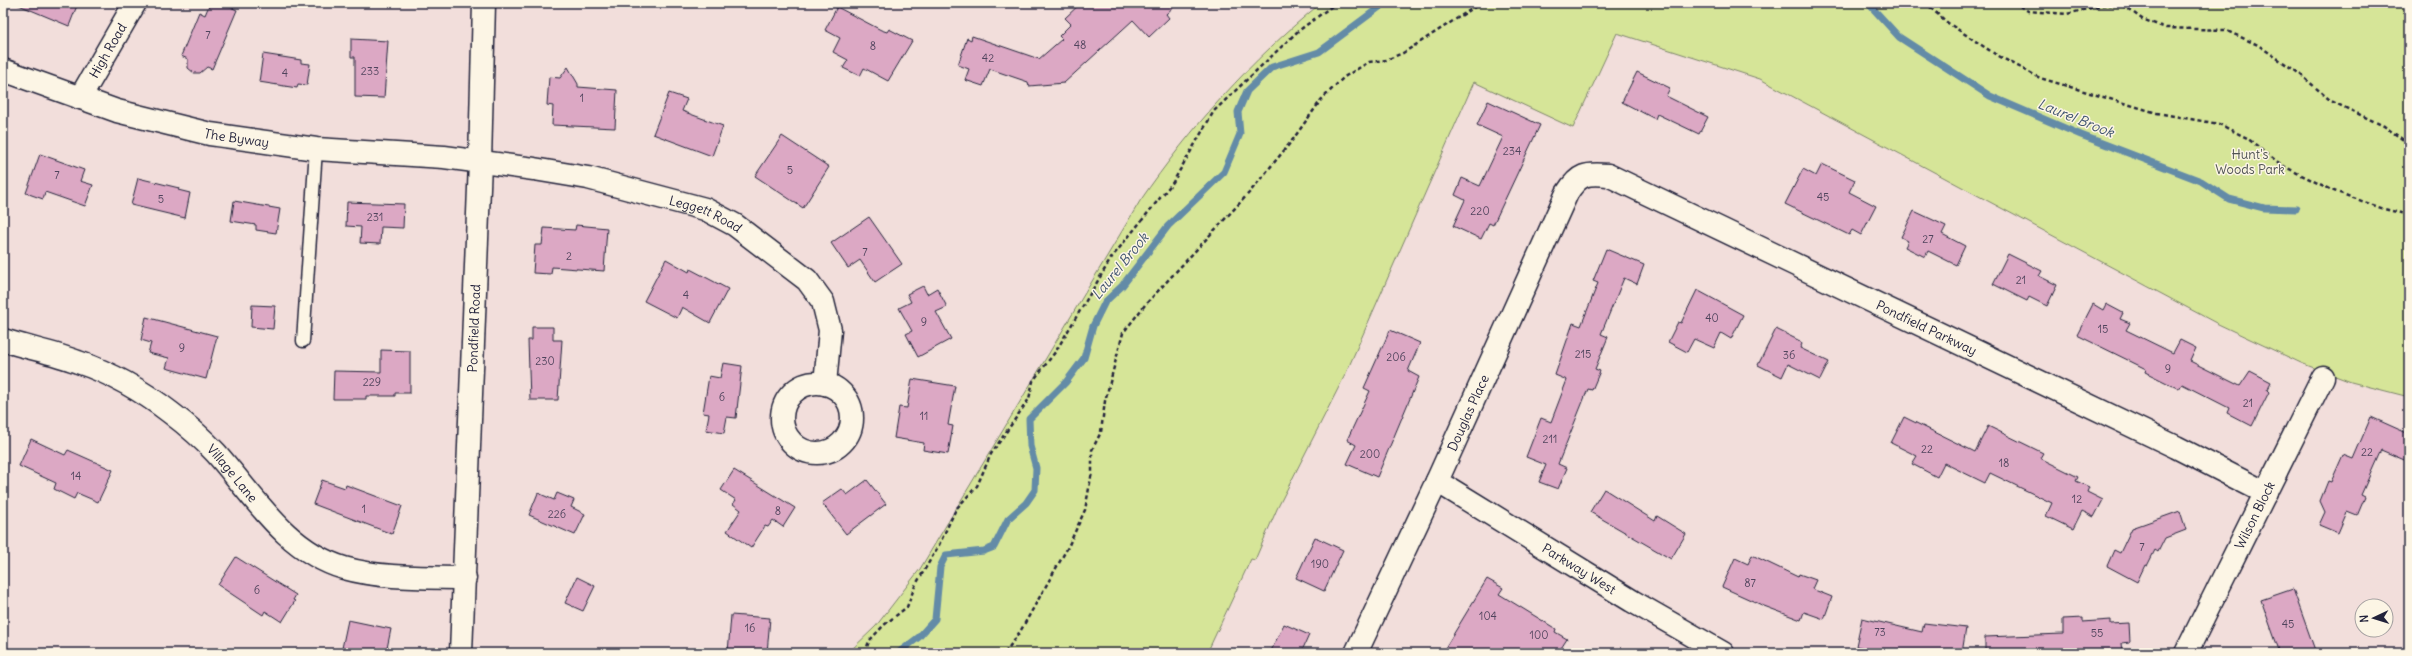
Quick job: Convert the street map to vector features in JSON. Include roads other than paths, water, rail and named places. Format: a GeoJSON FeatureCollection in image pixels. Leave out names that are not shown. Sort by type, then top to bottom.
{"type":"FeatureCollection","features":[{"type":"Feature","properties":{"kind":"street","name":"High Road"},"geometry":{"type":"LineString","coordinates":[[80,98],[135,3]]}},
{"type":"Feature","properties":{"kind":"street","name":"Pondfield Road"},"geometry":{"type":"LineString","coordinates":[[461,653],[480,162],[484,3]]}},
{"type":"Feature","properties":{"kind":"street","name":"The Byway"},"geometry":{"type":"LineString","coordinates":[[3,70],[117,111],[210,134],[316,149],[444,157],[480,162]]}},
{"type":"Feature","properties":{"kind":"street","name":"Leggett Road"},"geometry":{"type":"LineString","coordinates":[[480,162],[588,178],[705,209],[735,225],[808,280],[823,302],[830,330],[825,384]]}},
{"type":"Feature","properties":{"kind":"street","name":"Douglas Place"},"geometry":{"type":"LineString","coordinates":[[1356,653],[1437,481],[1566,193],[1574,182],[1583,175]]}},
{"type":"Feature","properties":{"kind":"street","name":"Pondfield Parkway"},"geometry":{"type":"LineString","coordinates":[[1583,175],[1608,175],[2169,444],[2266,493]]}},
{"type":"Feature","properties":{"kind":"street","name":"Village Lane"},"geometry":{"type":"LineString","coordinates":[[3,340],[79,362],[107,374],[170,412],[215,453],[271,520],[301,546],[323,560],[345,568],[378,575],[465,578]]}},
{"type":"Feature","properties":{"kind":"street","name":"Wilson Block"},"geometry":{"type":"LineString","coordinates":[[2186,653],[2323,377]]}},
{"type":"Feature","properties":{"kind":"street","name":"Parkway West"},"geometry":{"type":"LineString","coordinates":[[1437,481],[1639,605],[1723,653]]}},
{"type":"Feature","properties":{"kind":"lane"},"geometry":{"type":"LineString","coordinates":[[303,341],[316,149]]}},
{"type":"Feature","properties":{"kind":"waterway","name":"Laurel Brook"},"geometry":{"type":"LineString","coordinates":[[898,653],[919,637],[935,619],[940,567],[946,555],[984,551],[994,547],[1008,519],[1026,503],[1035,490],[1036,468],[1030,446],[1029,419],[1066,382],[1084,358],[1093,326],[1105,302],[1122,286],[1168,226],[1224,172],[1240,134],[1238,112],[1247,91],[1272,67],[1319,52],[1385,3]]}},
{"type":"Feature","properties":{"kind":"waterway","name":"Laurel Brook"},"geometry":{"type":"LineString","coordinates":[[1868,3],[1899,37],[1990,96],[2081,135],[2201,181],[2229,199],[2264,208],[2296,209]]}},
{"type":"Feature","properties":{"kind":"park label","name":"Hunt's Woods Park"},"geometry":{"type":"Point","coordinates":[2250,162]}}]}
